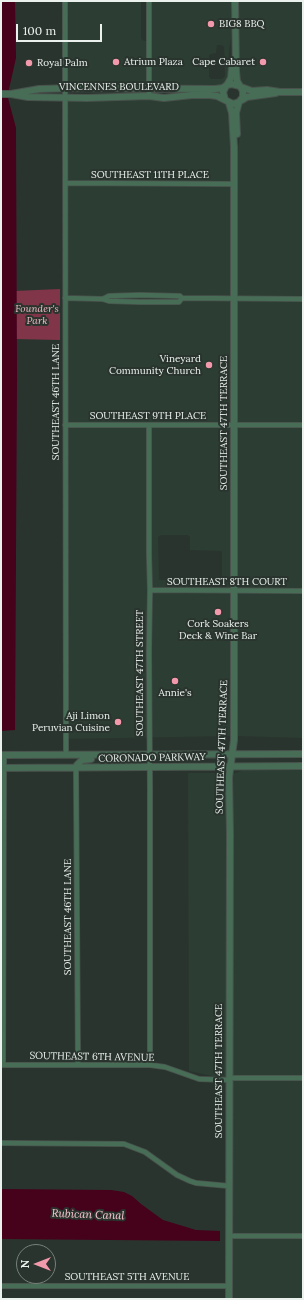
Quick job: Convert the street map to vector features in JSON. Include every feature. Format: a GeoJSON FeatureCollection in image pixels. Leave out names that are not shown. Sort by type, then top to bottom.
{"type":"FeatureCollection","features":[{"type":"Feature","properties":{"kind":"street","name":"SOUTHEAST 46TH LANE"},"geometry":{"type":"LineString","coordinates":[[65,1],[66,755]]}},
{"type":"Feature","properties":{"kind":"street"},"geometry":{"type":"LineString","coordinates":[[149,1],[149,96]]}},
{"type":"Feature","properties":{"kind":"street"},"geometry":{"type":"LineString","coordinates":[[235,1],[236,75],[243,94],[240,101]]}},
{"type":"Feature","properties":{"kind":"street"},"geometry":{"type":"LineString","coordinates":[[235,42],[232,52],[232,75],[223,92],[227,102],[236,104],[247,97],[280,92],[303,92]]}},
{"type":"Feature","properties":{"kind":"street"},"geometry":{"type":"LineString","coordinates":[[227,86],[232,84],[252,91],[267,90],[280,92]]}},
{"type":"Feature","properties":{"kind":"street","name":"VINCENNES BOULEVARD"},"geometry":{"type":"LineString","coordinates":[[11,94],[32,90],[65,88],[215,90],[227,86]]}},
{"type":"Feature","properties":{"kind":"street","name":"VINCENNES BOULEVARD"},"geometry":{"type":"LineString","coordinates":[[1,94],[28,97],[65,98],[149,96],[166,98],[192,95],[214,95],[227,102]]}},
{"type":"Feature","properties":{"kind":"street","name":"SOUTHEAST 47TH TERRACE"},"geometry":{"type":"LineString","coordinates":[[234,148],[237,136],[237,109],[240,101]]}},
{"type":"Feature","properties":{"kind":"street","name":"SOUTHEAST 47TH TERRACE"},"geometry":{"type":"LineString","coordinates":[[227,102],[232,113],[234,148],[234,740],[229,777],[229,1299]]}},
{"type":"Feature","properties":{"kind":"street","name":"SOUTHEAST 11TH PLACE"},"geometry":{"type":"LineString","coordinates":[[66,183],[234,184]]}},
{"type":"Feature","properties":{"kind":"street"},"geometry":{"type":"LineString","coordinates":[[65,298],[103,299],[109,302],[179,302],[182,298],[303,299]]}},
{"type":"Feature","properties":{"kind":"street","name":"SOUTHEAST 9TH PLACE"},"geometry":{"type":"LineString","coordinates":[[65,424],[303,425]]}},
{"type":"Feature","properties":{"kind":"street","name":"SOUTHEAST 47TH STREET"},"geometry":{"type":"LineString","coordinates":[[149,425],[150,1065]]}},
{"type":"Feature","properties":{"kind":"street","name":"SOUTHEAST 8TH COURT"},"geometry":{"type":"LineString","coordinates":[[150,590],[303,591]]}},
{"type":"Feature","properties":{"kind":"street","name":"CORONADO PARKWAY"},"geometry":{"type":"LineString","coordinates":[[2,755],[303,754]]}},
{"type":"Feature","properties":{"kind":"street"},"geometry":{"type":"LineString","coordinates":[[2,755],[2,1065]]}},
{"type":"Feature","properties":{"kind":"street"},"geometry":{"type":"LineString","coordinates":[[76,768],[82,760],[100,759],[106,755]]}},
{"type":"Feature","properties":{"kind":"street","name":"CORONADO PARKWAY"},"geometry":{"type":"LineString","coordinates":[[2,768],[303,766]]}},
{"type":"Feature","properties":{"kind":"street","name":"SOUTHEAST 46TH LANE"},"geometry":{"type":"LineString","coordinates":[[76,768],[78,1065]]}},
{"type":"Feature","properties":{"kind":"street","name":"SOUTHEAST 6TH AVENUE"},"geometry":{"type":"LineString","coordinates":[[2,1065],[150,1065],[165,1067],[199,1079],[303,1078]]}},
{"type":"Feature","properties":{"kind":"street"},"geometry":{"type":"LineString","coordinates":[[1,1143],[124,1144],[145,1152],[177,1175],[190,1181],[196,1183],[229,1186]]}},
{"type":"Feature","properties":{"kind":"street"},"geometry":{"type":"LineString","coordinates":[[229,1236],[303,1236]]}},
{"type":"Feature","properties":{"kind":"street","name":"SOUTHEAST 5TH AVENUE"},"geometry":{"type":"LineString","coordinates":[[1,1286],[229,1286]]}},
{"type":"Feature","properties":{"kind":"shaded area"},"geometry":{"type":"Polygon","coordinates":[[[67,1],[141,1],[141,38],[142,40],[146,41],[148,40],[149,1],[232,1],[228,77],[222,86],[67,85],[67,1]],[[217,45],[216,53],[209,55],[209,77],[211,79],[222,79],[225,76],[224,47],[222,45],[217,45]]]}},
{"type":"Feature","properties":{"kind":"shaded area"},"geometry":{"type":"Polygon","coordinates":[[[239,1],[303,1],[303,89],[267,87],[252,88],[243,85],[239,71],[239,1]]]}},
{"type":"Feature","properties":{"kind":"shaded area"},"geometry":{"type":"Polygon","coordinates":[[[280,95],[303,95],[303,738],[237,736],[237,184],[240,113],[242,104],[246,101],[280,95]]]}},
{"type":"Feature","properties":{"kind":"shaded area"},"geometry":{"type":"Polygon","coordinates":[[[192,98],[216,98],[226,105],[229,113],[231,149],[231,736],[63,739],[67,101],[149,99],[167,101],[192,98]],[[161,535],[158,537],[159,580],[217,581],[222,578],[222,552],[190,550],[190,537],[188,535],[161,535]]]}},
{"type":"Feature","properties":{"kind":"shaded area"},"geometry":{"type":"Polygon","coordinates":[[[303,769],[303,1299],[232,1299],[233,774],[243,770],[303,769]]]}},
{"type":"Feature","properties":{"kind":"shaded area"},"geometry":{"type":"Polygon","coordinates":[[[188,773],[226,773],[226,1079],[189,1071],[188,773]]]}},
{"type":"Feature","properties":{"kind":"green space","name":"Founder's Park"},"geometry":{"type":"Polygon","coordinates":[[[60,289],[60,340],[15,339],[14,291],[60,289]]]}},
{"type":"Feature","properties":{"kind":"water"},"geometry":{"type":"Polygon","coordinates":[[[1,1],[15,1],[16,58],[8,98],[16,128],[17,377],[15,730],[1,731],[1,1]]]}},
{"type":"Feature","properties":{"kind":"water","name":"Rubican Canal"},"geometry":{"type":"Polygon","coordinates":[[[1,1189],[111,1190],[124,1192],[132,1196],[163,1220],[196,1230],[220,1231],[220,1241],[1,1239],[1,1189]]]}},
{"type":"Feature","properties":{"kind":"place","name":"BIG8 BBQ"},"geometry":{"type":"Point","coordinates":[211,24]}},
{"type":"Feature","properties":{"kind":"place","name":"Atrium Plaza"},"geometry":{"type":"Point","coordinates":[116,62]}},
{"type":"Feature","properties":{"kind":"place","name":"Cape Cabaret"},"geometry":{"type":"Point","coordinates":[263,62]}},
{"type":"Feature","properties":{"kind":"place","name":"Royal Palm"},"geometry":{"type":"Point","coordinates":[29,63]}},
{"type":"Feature","properties":{"kind":"place","name":"Vineyard Community Church"},"geometry":{"type":"Point","coordinates":[209,365]}},
{"type":"Feature","properties":{"kind":"place","name":"Cork Soakers Deck & Wine Bar"},"geometry":{"type":"Point","coordinates":[218,612]}},
{"type":"Feature","properties":{"kind":"place","name":"Annie's"},"geometry":{"type":"Point","coordinates":[175,681]}},
{"type":"Feature","properties":{"kind":"place","name":"Aji Limon Peruvian Cuisine"},"geometry":{"type":"Point","coordinates":[118,722]}}]}
